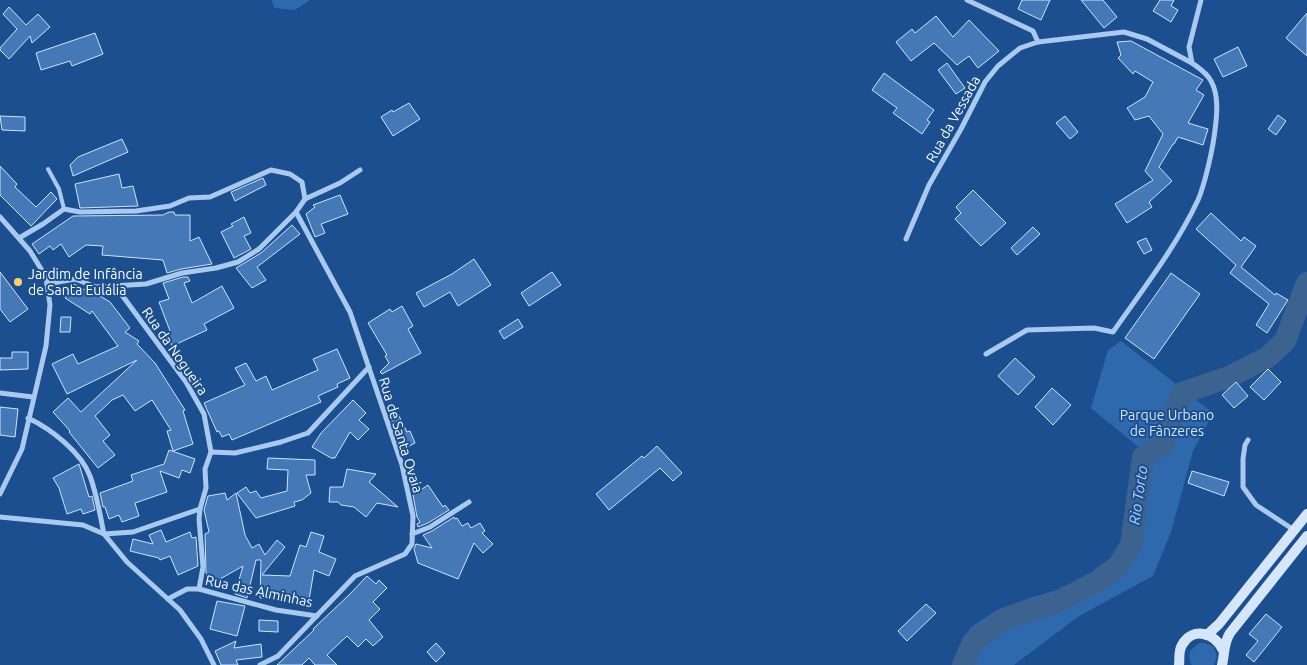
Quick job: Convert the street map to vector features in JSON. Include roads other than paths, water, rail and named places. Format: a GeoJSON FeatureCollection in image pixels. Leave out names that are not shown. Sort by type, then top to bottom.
{"type":"FeatureCollection","features":[{"type":"Feature","properties":{"kind":"main road"},"geometry":{"type":"LineString","coordinates":[[1207,634],[1219,624],[1307,514]]}},
{"type":"Feature","properties":{"kind":"main road"},"geometry":{"type":"LineString","coordinates":[[1223,650],[1230,633],[1307,536]]}},
{"type":"Feature","properties":{"kind":"main road"},"geometry":{"type":"LineString","coordinates":[[1180,664],[1179,654],[1185,640],[1199,634],[1207,634],[1220,643],[1224,657],[1222,665]]}},
{"type":"Feature","properties":{"kind":"street"},"geometry":{"type":"LineString","coordinates":[[967,0],[1034,31],[1038,42]]}},
{"type":"Feature","properties":{"kind":"street"},"geometry":{"type":"LineString","coordinates":[[1192,63],[1189,47],[1201,0]]}},
{"type":"Feature","properties":{"kind":"street","name":"Rua da Vessada"},"geometry":{"type":"LineString","coordinates":[[906,239],[929,185],[985,82],[1008,56],[1020,48],[1038,42],[1124,32],[1147,39],[1192,63],[1204,72],[1211,81],[1217,114],[1213,142],[1199,198],[1175,244],[1113,332],[1094,328],[1027,330],[986,354]]}},
{"type":"Feature","properties":{"kind":"street"},"geometry":{"type":"LineString","coordinates":[[19,238],[64,209],[80,212],[136,211],[170,206],[189,198],[210,196],[271,170],[290,174],[302,182],[305,199]]}},
{"type":"Feature","properties":{"kind":"street"},"geometry":{"type":"LineString","coordinates":[[47,284],[75,279],[96,287],[146,284],[182,273],[216,268],[238,262],[259,249],[296,212],[305,199],[340,183],[360,170]]}},
{"type":"Feature","properties":{"kind":"street","name":"Rua de Santa Ovaia"},"geometry":{"type":"LineString","coordinates":[[260,665],[278,656],[355,576],[405,554],[412,544],[413,516],[402,465],[350,312],[296,212]]}},
{"type":"Feature","properties":{"kind":"street"},"geometry":{"type":"LineString","coordinates":[[0,217],[34,257],[46,277],[50,305],[46,346],[22,449],[0,494]]}},
{"type":"Feature","properties":{"kind":"street","name":"Rua da Nogueira"},"geometry":{"type":"LineString","coordinates":[[116,286],[190,390],[204,414],[211,452],[205,469],[206,488],[199,519],[203,567],[199,589]]}},
{"type":"Feature","properties":{"kind":"street"},"geometry":{"type":"LineString","coordinates":[[211,452],[235,453],[281,442],[308,433],[369,367]]}},
{"type":"Feature","properties":{"kind":"street"},"geometry":{"type":"LineString","coordinates":[[0,393],[33,397]]}},
{"type":"Feature","properties":{"kind":"street"},"geometry":{"type":"LineString","coordinates":[[28,418],[52,431],[65,442],[89,474],[104,534],[127,562],[180,610],[201,639],[214,665]]}},
{"type":"Feature","properties":{"kind":"street"},"geometry":{"type":"LineString","coordinates":[[1248,440],[1243,458],[1243,487],[1256,505],[1294,530]]}},
{"type":"Feature","properties":{"kind":"street"},"geometry":{"type":"LineString","coordinates":[[412,534],[430,527],[469,502]]}},
{"type":"Feature","properties":{"kind":"street"},"geometry":{"type":"LineString","coordinates":[[0,516],[83,525],[104,534],[133,532],[200,509]]}},
{"type":"Feature","properties":{"kind":"street","name":"Rua das Alminhas"},"geometry":{"type":"LineString","coordinates":[[168,599],[187,589],[209,590],[236,600],[276,610],[317,616]]}},
{"type":"Feature","properties":{"kind":"lane"},"geometry":{"type":"LineString","coordinates":[[48,169],[59,189],[64,209]]}},
{"type":"Feature","properties":{"kind":"waterway","name":"Rio Torto"},"geometry":{"type":"LineString","coordinates":[[963,665],[973,642],[1006,618],[1055,603],[1098,581],[1119,565],[1131,545],[1143,457],[1162,446],[1182,393],[1229,377],[1268,357],[1285,341],[1307,283]]}},
{"type":"Feature","properties":{"kind":"place","name":"Jardim de Infância de Santa Eulália"},"geometry":{"type":"Point","coordinates":[18,282]}},
{"type":"Feature","properties":{"kind":"park label","name":"Parque Urbano de Fânzeres"},"geometry":{"type":"Point","coordinates":[1167,424]}}]}
